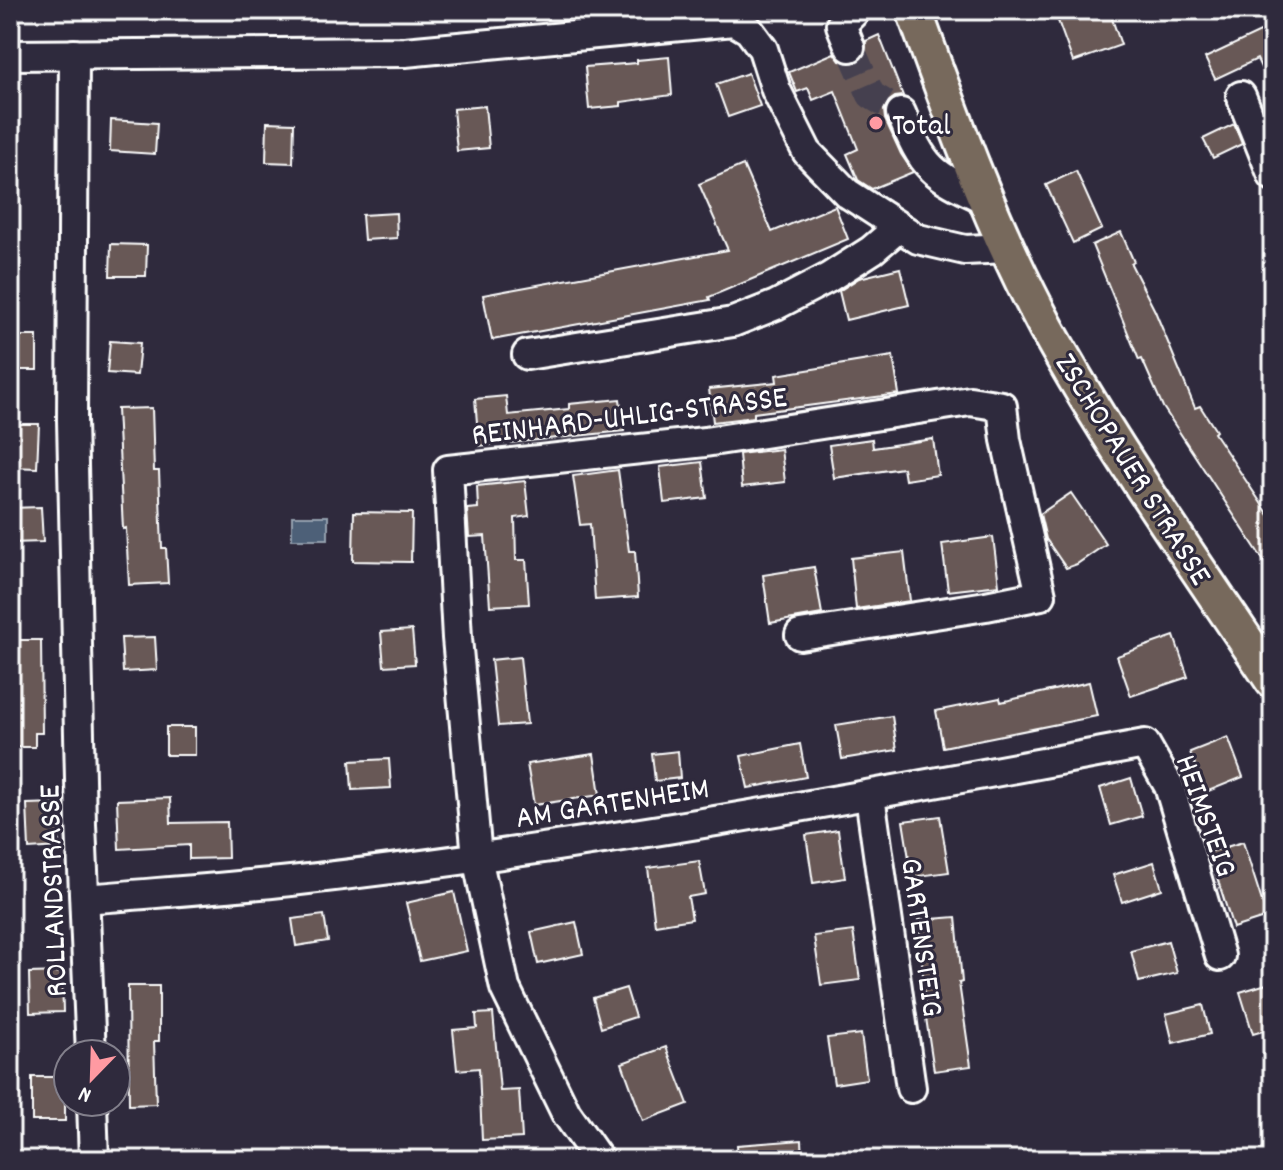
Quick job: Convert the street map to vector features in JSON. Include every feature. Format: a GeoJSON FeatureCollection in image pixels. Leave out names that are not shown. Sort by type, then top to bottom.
{"type":"FeatureCollection","features":[{"type":"Feature","properties":{"kind":"main road","name":"ZSCHOPAUER STRASSE"},"geometry":{"type":"LineString","coordinates":[[914,10],[985,199],[1046,326],[1112,439],[1273,681]]}},
{"type":"Feature","properties":{"kind":"street"},"geometry":{"type":"LineString","coordinates":[[850,47],[841,25],[856,10]]}},
{"type":"Feature","properties":{"kind":"street"},"geometry":{"type":"LineString","coordinates":[[10,55],[405,52],[734,21],[749,30],[763,49],[776,90],[807,152],[847,193],[918,239],[965,250],[1008,248]]}},
{"type":"Feature","properties":{"kind":"street","name":"ROLLANDSTRASSE"},"geometry":{"type":"LineString","coordinates":[[74,54],[72,420],[81,824],[90,1038]]}},
{"type":"Feature","properties":{"kind":"street"},"geometry":{"type":"LineString","coordinates":[[1241,96],[1273,176]]}},
{"type":"Feature","properties":{"kind":"street"},"geometry":{"type":"LineString","coordinates":[[901,113],[918,153],[942,179],[985,199]]}},
{"type":"Feature","properties":{"kind":"street"},"geometry":{"type":"LineString","coordinates":[[527,355],[733,322],[789,299],[828,278],[872,250],[899,227]]}},
{"type":"Feature","properties":{"kind":"street","name":"REINHARD-UHLIG-STRASSE"},"geometry":{"type":"LineString","coordinates":[[599,1160],[566,1113],[505,988],[477,857],[457,638],[448,470],[705,442],[970,401],[1002,406],[1006,440],[1041,595],[800,635]]}},
{"type":"Feature","properties":{"kind":"street","name":"AM GARTENHEIM"},"geometry":{"type":"LineString","coordinates":[[86,899],[290,881],[477,857],[870,796],[1145,744]]}},
{"type":"Feature","properties":{"kind":"street","name":"HEIMSTEIG"},"geometry":{"type":"LineString","coordinates":[[1145,744],[1169,786],[1220,956]]}},
{"type":"Feature","properties":{"kind":"street","name":"GARTENSTEIG"},"geometry":{"type":"LineString","coordinates":[[870,796],[911,1088]]}},
{"type":"Feature","properties":{"kind":"street"},"geometry":{"type":"LineString","coordinates":[[93,1118],[94,1160]]}},
{"type":"Feature","properties":{"kind":"water"},"geometry":{"type":"Polygon","coordinates":[[[292,516],[328,516],[328,539],[292,539],[292,516]]]}},
{"type":"Feature","properties":{"kind":"building"},"geometry":{"type":"Polygon","coordinates":[[[1077,10],[1109,10],[1121,45],[1073,62],[1057,18],[1077,10]]]}},
{"type":"Feature","properties":{"kind":"building"},"geometry":{"type":"Polygon","coordinates":[[[1273,26],[1273,93],[1257,59],[1215,79],[1205,58],[1273,26]]]}},
{"type":"Feature","properties":{"kind":"building","name":"Total"},"geometry":{"type":"Polygon","coordinates":[[[879,35],[903,96],[888,102],[884,110],[885,119],[913,172],[872,189],[858,180],[847,154],[858,149],[835,91],[813,100],[808,88],[797,92],[789,72],[834,53],[840,61],[856,63],[864,57],[866,41],[879,35]]]}},
{"type":"Feature","properties":{"kind":"building"},"geometry":{"type":"Polygon","coordinates":[[[669,57],[672,95],[589,109],[585,67],[669,57]]]}},
{"type":"Feature","properties":{"kind":"building"},"geometry":{"type":"Polygon","coordinates":[[[748,73],[760,106],[728,117],[716,84],[748,73]]]}},
{"type":"Feature","properties":{"kind":"building"},"geometry":{"type":"Polygon","coordinates":[[[485,106],[489,148],[457,151],[453,109],[485,106]]]}},
{"type":"Feature","properties":{"kind":"building"},"geometry":{"type":"Polygon","coordinates":[[[111,120],[157,123],[155,154],[110,151],[111,120]]]}},
{"type":"Feature","properties":{"kind":"building"},"geometry":{"type":"Polygon","coordinates":[[[267,122],[294,123],[293,163],[266,162],[267,122]]]}},
{"type":"Feature","properties":{"kind":"building"},"geometry":{"type":"Polygon","coordinates":[[[1234,124],[1242,144],[1213,158],[1203,139],[1234,124]]]}},
{"type":"Feature","properties":{"kind":"building"},"geometry":{"type":"Polygon","coordinates":[[[743,165],[772,232],[835,206],[848,239],[709,297],[710,300],[492,340],[483,295],[728,250],[699,184],[743,165]]]}},
{"type":"Feature","properties":{"kind":"building"},"geometry":{"type":"Polygon","coordinates":[[[1076,171],[1102,229],[1073,243],[1046,185],[1076,171]]]}},
{"type":"Feature","properties":{"kind":"building"},"geometry":{"type":"Polygon","coordinates":[[[396,213],[397,238],[364,240],[362,215],[396,213]]]}},
{"type":"Feature","properties":{"kind":"building"},"geometry":{"type":"Polygon","coordinates":[[[1121,232],[1134,262],[1131,264],[1155,311],[1195,408],[1200,406],[1216,431],[1214,433],[1273,521],[1273,575],[1163,407],[1142,359],[1139,360],[1092,245],[1121,232]]]}},
{"type":"Feature","properties":{"kind":"building"},"geometry":{"type":"Polygon","coordinates":[[[111,244],[147,245],[146,276],[110,276],[111,244]]]}},
{"type":"Feature","properties":{"kind":"building"},"geometry":{"type":"Polygon","coordinates":[[[900,268],[909,305],[846,320],[839,291],[859,278],[900,268]]]}},
{"type":"Feature","properties":{"kind":"building"},"geometry":{"type":"Polygon","coordinates":[[[10,336],[37,336],[37,370],[10,370],[10,336]]]}},
{"type":"Feature","properties":{"kind":"building"},"geometry":{"type":"Polygon","coordinates":[[[110,341],[140,343],[137,375],[107,373],[110,341]]]}},
{"type":"Feature","properties":{"kind":"building"},"geometry":{"type":"Polygon","coordinates":[[[893,356],[899,394],[754,413],[754,417],[713,422],[709,389],[777,382],[776,375],[893,356]]]}},
{"type":"Feature","properties":{"kind":"building"},"geometry":{"type":"Polygon","coordinates":[[[506,396],[508,415],[569,409],[569,404],[620,399],[624,431],[479,446],[475,399],[506,396]]]}},
{"type":"Feature","properties":{"kind":"building"},"geometry":{"type":"Polygon","coordinates":[[[152,408],[154,471],[159,471],[162,548],[166,548],[168,583],[129,585],[117,409],[152,408]]]}},
{"type":"Feature","properties":{"kind":"building"},"geometry":{"type":"Polygon","coordinates":[[[10,424],[39,424],[37,468],[10,467],[10,424]]]}},
{"type":"Feature","properties":{"kind":"building"},"geometry":{"type":"Polygon","coordinates":[[[872,439],[873,448],[933,439],[938,475],[905,480],[903,468],[834,478],[829,445],[872,439]]]}},
{"type":"Feature","properties":{"kind":"building"},"geometry":{"type":"Polygon","coordinates":[[[781,449],[785,482],[742,487],[739,454],[781,449]]]}},
{"type":"Feature","properties":{"kind":"building"},"geometry":{"type":"Polygon","coordinates":[[[702,462],[707,498],[664,503],[660,467],[702,462]]]}},
{"type":"Feature","properties":{"kind":"building"},"geometry":{"type":"Polygon","coordinates":[[[618,470],[629,551],[635,551],[638,597],[595,600],[590,524],[580,525],[573,476],[618,470]]]}},
{"type":"Feature","properties":{"kind":"building"},"geometry":{"type":"Polygon","coordinates":[[[525,481],[529,516],[515,518],[516,560],[526,560],[529,604],[490,606],[485,536],[469,537],[467,509],[478,508],[477,486],[525,481]]]}},
{"type":"Feature","properties":{"kind":"building"},"geometry":{"type":"Polygon","coordinates":[[[1071,493],[1106,544],[1066,568],[1046,539],[1040,514],[1071,493]]]}},
{"type":"Feature","properties":{"kind":"building"},"geometry":{"type":"Polygon","coordinates":[[[41,507],[43,542],[10,543],[10,508],[41,507]]]}},
{"type":"Feature","properties":{"kind":"building"},"geometry":{"type":"Polygon","coordinates":[[[354,512],[412,513],[411,562],[353,561],[354,512]]]}},
{"type":"Feature","properties":{"kind":"building"},"geometry":{"type":"Polygon","coordinates":[[[993,537],[999,585],[948,591],[942,544],[993,537]]]}},
{"type":"Feature","properties":{"kind":"building"},"geometry":{"type":"Polygon","coordinates":[[[904,552],[910,601],[856,609],[851,558],[904,552]]]}},
{"type":"Feature","properties":{"kind":"building"},"geometry":{"type":"Polygon","coordinates":[[[814,567],[822,614],[770,623],[763,575],[814,567]]]}},
{"type":"Feature","properties":{"kind":"building"},"geometry":{"type":"Polygon","coordinates":[[[412,630],[415,664],[384,666],[381,632],[412,630]]]}},
{"type":"Feature","properties":{"kind":"building"},"geometry":{"type":"Polygon","coordinates":[[[1174,636],[1188,677],[1131,696],[1117,656],[1174,636]]]}},
{"type":"Feature","properties":{"kind":"building"},"geometry":{"type":"Polygon","coordinates":[[[155,637],[157,670],[123,672],[121,638],[155,637]]]}},
{"type":"Feature","properties":{"kind":"building"},"geometry":{"type":"Polygon","coordinates":[[[11,640],[41,640],[42,733],[35,733],[35,747],[10,747],[11,640]]]}},
{"type":"Feature","properties":{"kind":"building"},"geometry":{"type":"Polygon","coordinates":[[[520,657],[527,724],[498,726],[491,660],[520,657]]]}},
{"type":"Feature","properties":{"kind":"building"},"geometry":{"type":"Polygon","coordinates":[[[1089,682],[1097,716],[943,747],[936,711],[1000,698],[1001,702],[1089,682]]]}},
{"type":"Feature","properties":{"kind":"building"},"geometry":{"type":"Polygon","coordinates":[[[892,716],[897,750],[842,759],[836,725],[892,716]]]}},
{"type":"Feature","properties":{"kind":"building"},"geometry":{"type":"Polygon","coordinates":[[[166,727],[195,727],[195,755],[166,755],[166,727]]]}},
{"type":"Feature","properties":{"kind":"building"},"geometry":{"type":"Polygon","coordinates":[[[1228,737],[1243,777],[1206,792],[1190,752],[1228,737]]]}},
{"type":"Feature","properties":{"kind":"building"},"geometry":{"type":"Polygon","coordinates":[[[800,744],[806,777],[748,788],[741,756],[800,744]]]}},
{"type":"Feature","properties":{"kind":"building"},"geometry":{"type":"Polygon","coordinates":[[[678,751],[680,778],[655,781],[652,754],[678,751]]]}},
{"type":"Feature","properties":{"kind":"building"},"geometry":{"type":"Polygon","coordinates":[[[594,754],[600,795],[534,805],[527,764],[594,754]]]}},
{"type":"Feature","properties":{"kind":"building"},"geometry":{"type":"Polygon","coordinates":[[[389,759],[391,788],[352,790],[350,761],[389,759]]]}},
{"type":"Feature","properties":{"kind":"building"},"geometry":{"type":"Polygon","coordinates":[[[1131,778],[1142,816],[1111,825],[1100,788],[1131,778]]]}},
{"type":"Feature","properties":{"kind":"building"},"geometry":{"type":"Polygon","coordinates":[[[170,798],[171,823],[227,822],[228,858],[189,859],[189,845],[119,849],[117,800],[170,798]]]}},
{"type":"Feature","properties":{"kind":"building"},"geometry":{"type":"Polygon","coordinates":[[[57,803],[59,847],[29,849],[27,804],[57,803]]]}},
{"type":"Feature","properties":{"kind":"building"},"geometry":{"type":"Polygon","coordinates":[[[940,816],[949,872],[912,877],[903,821],[940,816]]]}},
{"type":"Feature","properties":{"kind":"building"},"geometry":{"type":"Polygon","coordinates":[[[838,830],[845,878],[813,883],[806,835],[838,830]]]}},
{"type":"Feature","properties":{"kind":"building"},"geometry":{"type":"Polygon","coordinates":[[[1243,842],[1267,917],[1233,928],[1209,852],[1243,842]]]}},
{"type":"Feature","properties":{"kind":"building"},"geometry":{"type":"Polygon","coordinates":[[[699,861],[705,894],[688,897],[692,919],[655,925],[648,868],[699,861]]]}},
{"type":"Feature","properties":{"kind":"building"},"geometry":{"type":"Polygon","coordinates":[[[1154,862],[1162,889],[1122,902],[1113,875],[1154,862]]]}},
{"type":"Feature","properties":{"kind":"building"},"geometry":{"type":"Polygon","coordinates":[[[454,892],[467,951],[420,961],[406,903],[454,892]]]}},
{"type":"Feature","properties":{"kind":"building"},"geometry":{"type":"Polygon","coordinates":[[[324,915],[328,941],[296,946],[292,919],[324,915]]]}},
{"type":"Feature","properties":{"kind":"building"},"geometry":{"type":"Polygon","coordinates":[[[956,917],[962,982],[959,983],[971,1066],[934,1071],[926,1018],[919,920],[956,917]]]}},
{"type":"Feature","properties":{"kind":"building"},"geometry":{"type":"Polygon","coordinates":[[[576,922],[583,954],[538,964],[531,932],[576,922]]]}},
{"type":"Feature","properties":{"kind":"building"},"geometry":{"type":"Polygon","coordinates":[[[853,931],[860,980],[821,985],[814,936],[853,931]]]}},
{"type":"Feature","properties":{"kind":"building"},"geometry":{"type":"Polygon","coordinates":[[[1168,941],[1177,973],[1139,982],[1131,951],[1168,941]]]}},
{"type":"Feature","properties":{"kind":"building"},"geometry":{"type":"Polygon","coordinates":[[[62,972],[63,1012],[30,1013],[29,973],[62,972]]]}},
{"type":"Feature","properties":{"kind":"building"},"geometry":{"type":"Polygon","coordinates":[[[1273,982],[1273,1028],[1253,1034],[1240,992],[1273,982]]]}},
{"type":"Feature","properties":{"kind":"building"},"geometry":{"type":"Polygon","coordinates":[[[128,986],[159,986],[159,1041],[154,1041],[156,1104],[132,1105],[132,1038],[128,1038],[128,986]]]}},
{"type":"Feature","properties":{"kind":"building"},"geometry":{"type":"Polygon","coordinates":[[[626,988],[635,1017],[601,1028],[593,998],[626,988]]]}},
{"type":"Feature","properties":{"kind":"building"},"geometry":{"type":"Polygon","coordinates":[[[1203,1005],[1210,1034],[1173,1043],[1166,1014],[1203,1005]]]}},
{"type":"Feature","properties":{"kind":"building"},"geometry":{"type":"Polygon","coordinates":[[[493,1013],[500,1091],[519,1090],[522,1138],[482,1140],[479,1068],[457,1070],[453,1030],[477,1028],[476,1014],[493,1013]]]}},
{"type":"Feature","properties":{"kind":"building"},"geometry":{"type":"Polygon","coordinates":[[[861,1034],[867,1079],[834,1084],[827,1038],[861,1034]]]}},
{"type":"Feature","properties":{"kind":"building"},"geometry":{"type":"Polygon","coordinates":[[[666,1047],[688,1104],[643,1121],[622,1063],[666,1047]]]}},
{"type":"Feature","properties":{"kind":"building"},"geometry":{"type":"Polygon","coordinates":[[[32,1077],[52,1077],[52,1118],[65,1118],[65,1121],[32,1121],[32,1077]]]}},
{"type":"Feature","properties":{"kind":"building"},"geometry":{"type":"Polygon","coordinates":[[[802,1140],[803,1160],[738,1160],[737,1145],[802,1140]]]}},
{"type":"Feature","properties":{"kind":"tunnel"},"geometry":{"type":"LineString","coordinates":[[850,47],[871,95],[901,113]]}},
{"type":"Feature","properties":{"kind":"place","name":"Total"},"geometry":{"type":"Point","coordinates":[876,123]}}]}
